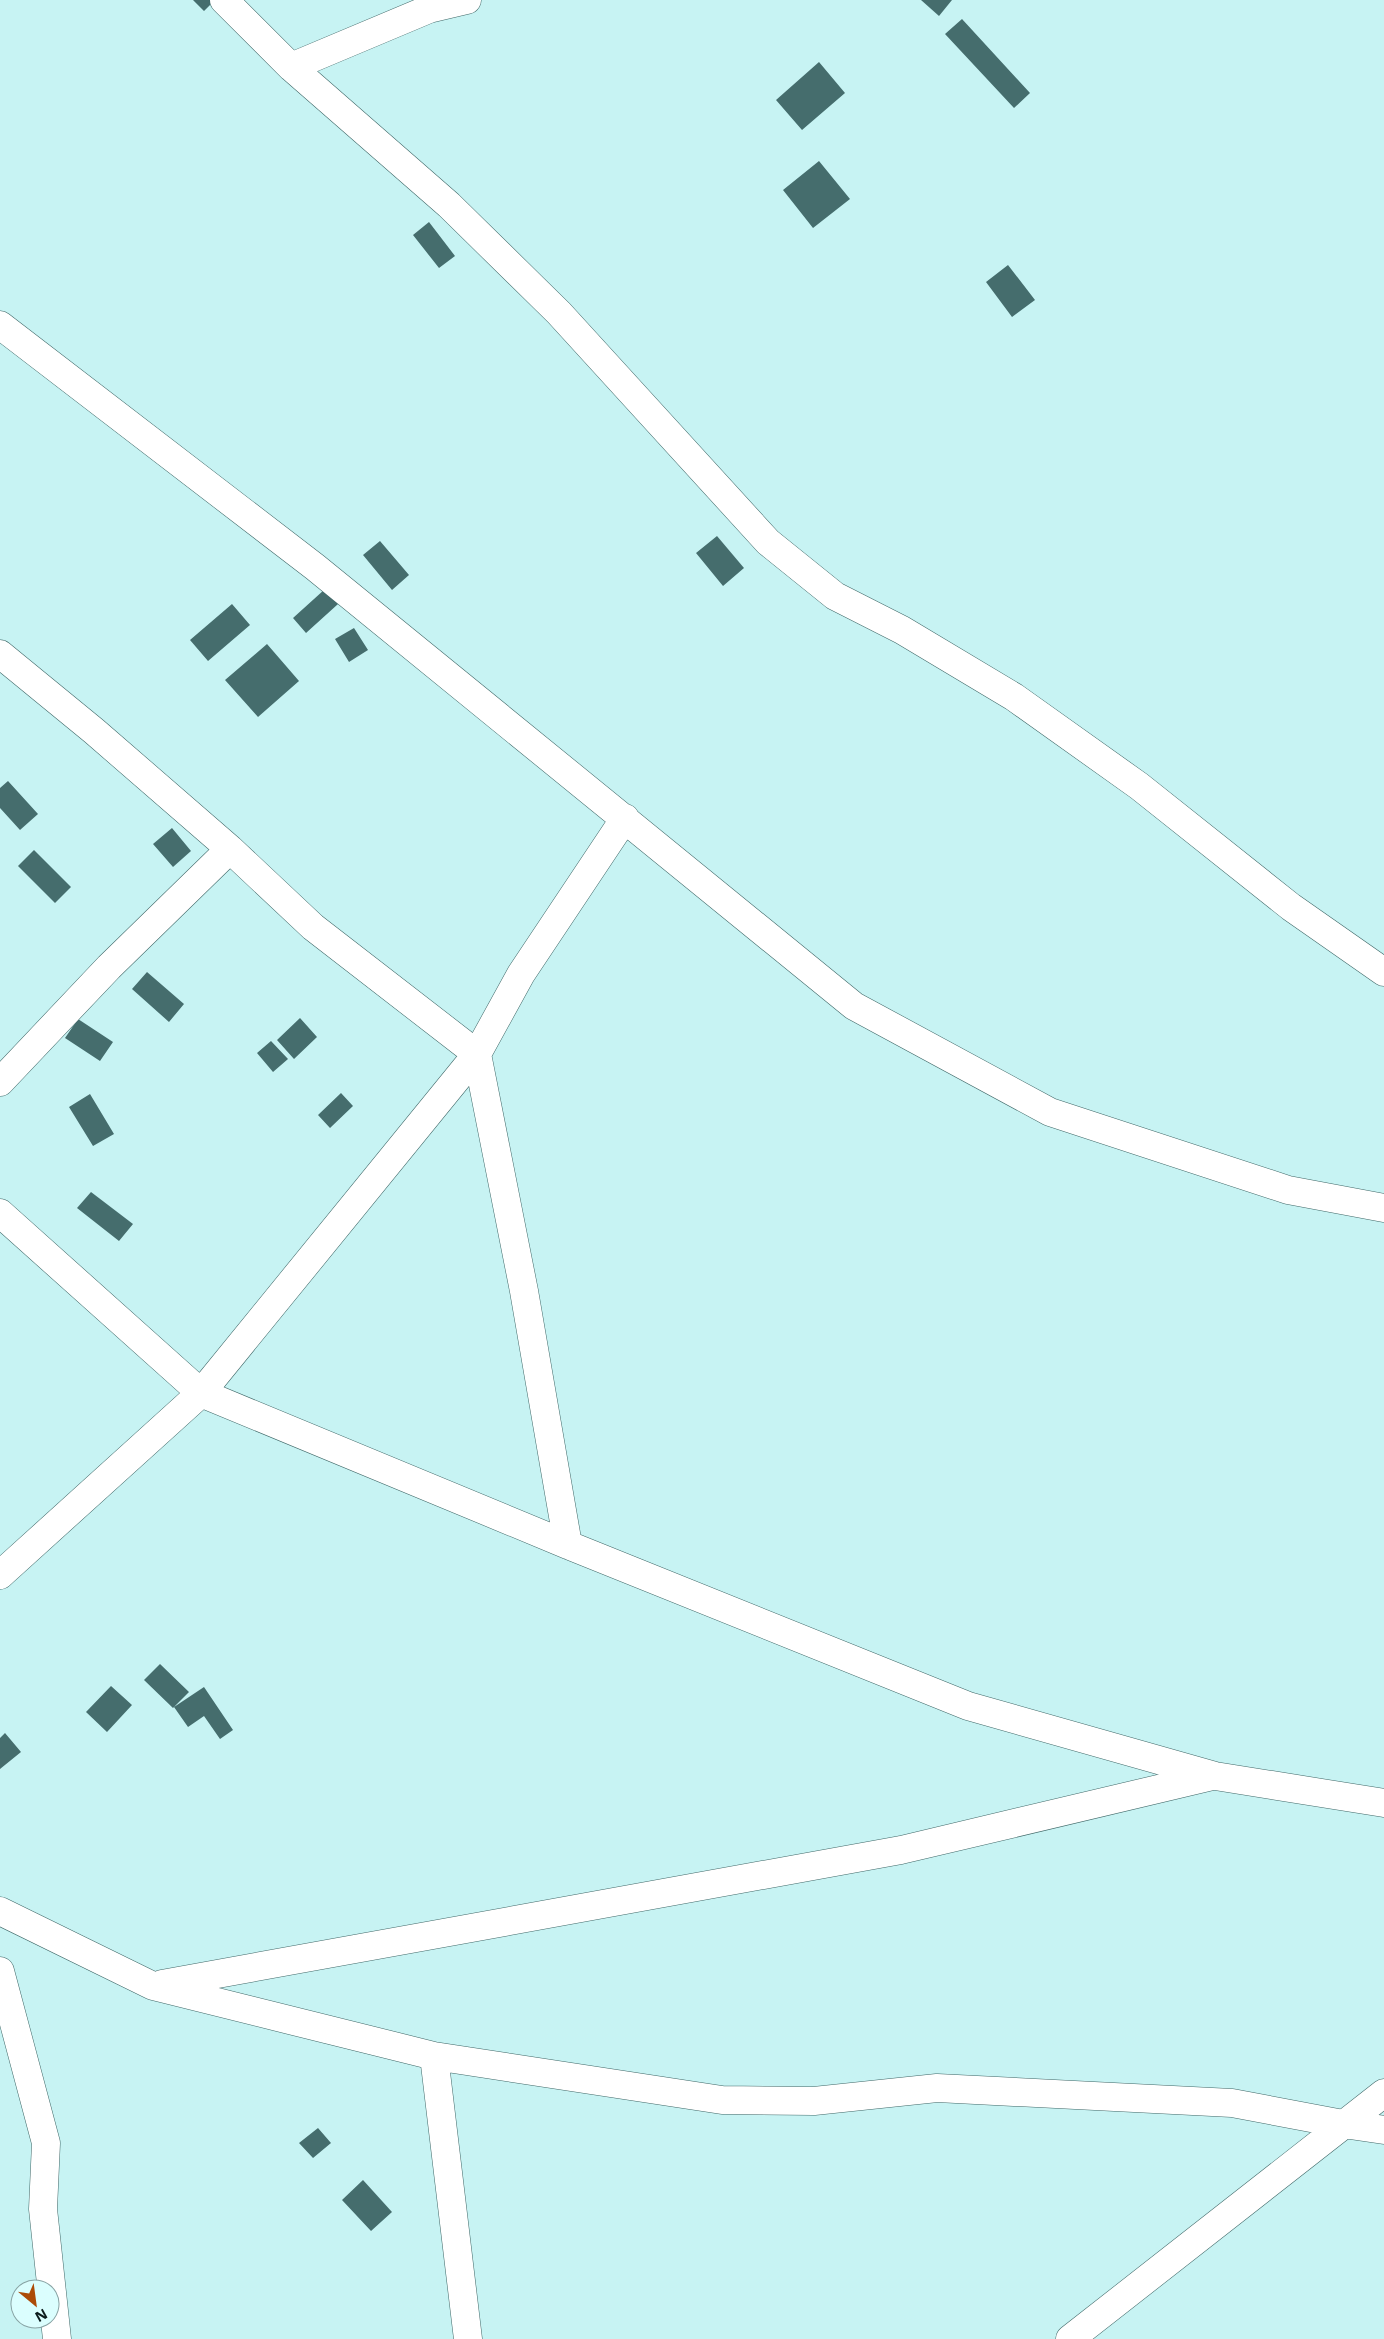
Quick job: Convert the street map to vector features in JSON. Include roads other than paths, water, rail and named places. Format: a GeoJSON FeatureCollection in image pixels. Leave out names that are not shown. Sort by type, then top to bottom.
{"type":"FeatureCollection","features":[{"type":"Feature","properties":{"kind":"street"},"geometry":{"type":"LineString","coordinates":[[224,0],[291,67],[449,205],[559,313],[768,542],[835,596],[902,630],[1014,697],[1139,786],[1291,907],[1384,972]]}},
{"type":"Feature","properties":{"kind":"street"},"geometry":{"type":"LineString","coordinates":[[291,67],[429,9],[467,0]]}},
{"type":"Feature","properties":{"kind":"street"},"geometry":{"type":"LineString","coordinates":[[0,325],[315,567],[854,1006],[1050,1112],[1288,1190],[1384,1208]]}},
{"type":"Feature","properties":{"kind":"street"},"geometry":{"type":"LineString","coordinates":[[0,654],[94,731],[230,848],[313,927],[477,1054],[524,1291],[568,1545]]}},
{"type":"Feature","properties":{"kind":"street"},"geometry":{"type":"LineString","coordinates":[[0,1576],[200,1393],[477,1054],[520,974],[625,818]]}},
{"type":"Feature","properties":{"kind":"street"},"geometry":{"type":"LineString","coordinates":[[0,1082],[109,967],[230,848]]}},
{"type":"Feature","properties":{"kind":"street"},"geometry":{"type":"LineString","coordinates":[[0,1213],[200,1393],[568,1545],[968,1706],[1215,1776],[1384,1803]]}},
{"type":"Feature","properties":{"kind":"street"},"geometry":{"type":"LineString","coordinates":[[153,1986],[901,1850],[1215,1776]]}},
{"type":"Feature","properties":{"kind":"street"},"geometry":{"type":"LineString","coordinates":[[0,1911],[153,1986],[434,2056],[722,2100],[814,2101],[937,2088],[1232,2103],[1384,2130]]}},
{"type":"Feature","properties":{"kind":"street"},"geometry":{"type":"LineString","coordinates":[[0,1971],[46,2143],[43,2209],[57,2339]]}},
{"type":"Feature","properties":{"kind":"street"},"geometry":{"type":"LineString","coordinates":[[434,2056],[468,2339]]}},
{"type":"Feature","properties":{"kind":"street"},"geometry":{"type":"LineString","coordinates":[[1070,2339],[1384,2093]]}}]}
